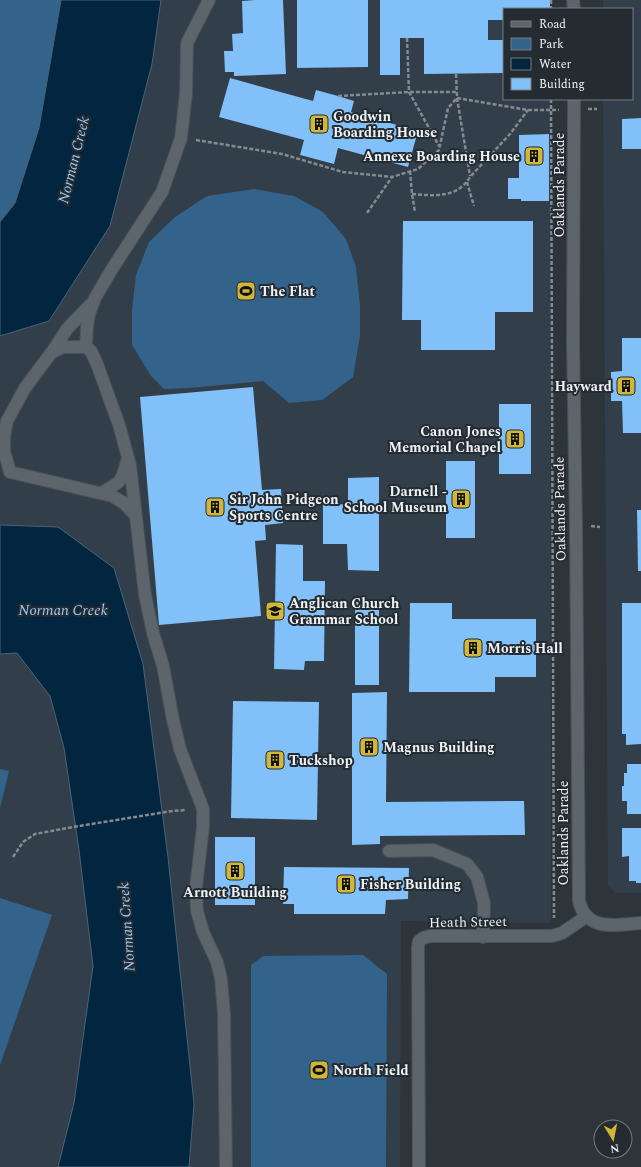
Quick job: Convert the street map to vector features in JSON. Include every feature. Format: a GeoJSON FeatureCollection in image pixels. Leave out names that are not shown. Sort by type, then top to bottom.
{"type":"FeatureCollection","features":[{"type":"Feature","properties":{"kind":"street"},"geometry":{"type":"LineString","coordinates":[[86,347],[86,330],[89,314],[95,298],[112,268],[162,192],[182,138],[186,93],[187,43],[209,0]]}},
{"type":"Feature","properties":{"kind":"street","name":"Oaklands Parade"},"geometry":{"type":"LineString","coordinates":[[574,100],[573,343],[579,894],[580,905],[586,916]]}},
{"type":"Feature","properties":{"kind":"street"},"geometry":{"type":"LineString","coordinates":[[95,298],[67,330],[25,388],[7,421],[2,451],[5,472],[112,496],[124,502],[136,516]]}},
{"type":"Feature","properties":{"kind":"street"},"geometry":{"type":"LineString","coordinates":[[51,353],[63,347],[86,347],[91,351],[119,425],[130,465],[145,595],[153,633],[164,666],[173,720],[180,749],[203,809],[203,827],[196,887],[197,911],[203,932],[217,962],[221,979],[224,1014],[226,1167]]}},
{"type":"Feature","properties":{"kind":"street"},"geometry":{"type":"LineString","coordinates":[[102,493],[118,484],[122,478],[128,458]]}},
{"type":"Feature","properties":{"kind":"street"},"geometry":{"type":"LineString","coordinates":[[390,851],[434,850],[467,864],[477,877],[484,903],[483,937]]}},
{"type":"Feature","properties":{"kind":"street"},"geometry":{"type":"LineString","coordinates":[[586,916],[592,921],[610,926],[641,923]]}},
{"type":"Feature","properties":{"kind":"street","name":"Heath Street"},"geometry":{"type":"LineString","coordinates":[[419,1167],[418,943],[421,939],[430,936],[552,936],[562,933],[586,916]]}},
{"type":"Feature","properties":{"kind":"path"},"geometry":{"type":"LineString","coordinates":[[407,38],[408,92],[439,146]]}},
{"type":"Feature","properties":{"kind":"path"},"geometry":{"type":"LineString","coordinates":[[456,74],[457,92],[470,176]]}},
{"type":"Feature","properties":{"kind":"path"},"geometry":{"type":"LineString","coordinates":[[338,96],[408,92],[457,92]]}},
{"type":"Feature","properties":{"kind":"path"},"geometry":{"type":"LineString","coordinates":[[182,138],[282,154],[343,172],[392,177],[418,170],[439,150],[448,108],[458,98]]}},
{"type":"Feature","properties":{"kind":"path"},"geometry":{"type":"LineString","coordinates":[[458,98],[528,110],[559,110]]}},
{"type":"Feature","properties":{"kind":"path"},"geometry":{"type":"LineString","coordinates":[[551,100],[554,921]]}},
{"type":"Feature","properties":{"kind":"path"},"geometry":{"type":"LineString","coordinates":[[590,109],[597,109]]}},
{"type":"Feature","properties":{"kind":"path"},"geometry":{"type":"LineString","coordinates":[[412,194],[442,195],[456,192],[467,182],[470,176],[510,134],[528,110]]}},
{"type":"Feature","properties":{"kind":"path"},"geometry":{"type":"LineString","coordinates":[[410,172],[415,212]]}},
{"type":"Feature","properties":{"kind":"path"},"geometry":{"type":"LineString","coordinates":[[367,213],[392,177]]}},
{"type":"Feature","properties":{"kind":"path"},"geometry":{"type":"LineString","coordinates":[[467,182],[474,206]]}},
{"type":"Feature","properties":{"kind":"path"},"geometry":{"type":"LineString","coordinates":[[13,856],[22,842],[35,834],[172,811]]}},
{"type":"Feature","properties":{"kind":"shaded area","name":"Anglican Church Grammar School"},"geometry":{"type":"Polygon","coordinates":[[[161,0],[550,0],[503,8],[503,100],[550,100],[551,923],[401,921],[400,1167],[0,1167],[0,336],[49,321],[152,64],[161,0]]]}},
{"type":"Feature","properties":{"kind":"shaded area"},"geometry":{"type":"Polygon","coordinates":[[[603,0],[641,0],[641,893],[616,893],[608,885],[603,100],[633,100],[633,8],[603,8],[603,0]]]}},
{"type":"Feature","properties":{"kind":"green space"},"geometry":{"type":"Polygon","coordinates":[[[0,0],[61,0],[39,128],[15,203],[0,222],[0,0]]]}},
{"type":"Feature","properties":{"kind":"green space","name":"The Flat"},"geometry":{"type":"Polygon","coordinates":[[[254,189],[294,196],[323,212],[346,239],[356,267],[360,306],[360,336],[353,377],[322,400],[289,403],[263,381],[164,389],[151,376],[132,345],[132,310],[136,275],[149,242],[175,217],[207,196],[254,189]]]}},
{"type":"Feature","properties":{"kind":"green space"},"geometry":{"type":"Polygon","coordinates":[[[0,769],[9,771],[0,808],[0,769]]]}},
{"type":"Feature","properties":{"kind":"green space"},"geometry":{"type":"Polygon","coordinates":[[[0,898],[52,915],[0,1065],[0,898]]]}},
{"type":"Feature","properties":{"kind":"green space","name":"North Field"},"geometry":{"type":"Polygon","coordinates":[[[363,955],[387,974],[386,1167],[251,1167],[251,965],[263,956],[363,955]]]}},
{"type":"Feature","properties":{"kind":"water","name":"Norman Creek"},"geometry":{"type":"Polygon","coordinates":[[[61,0],[161,0],[152,64],[110,226],[49,321],[0,336],[0,222],[15,203],[39,128],[61,0]]]}},
{"type":"Feature","properties":{"kind":"water","name":"Norman Creek"},"geometry":{"type":"Polygon","coordinates":[[[0,525],[58,527],[114,568],[143,664],[168,857],[194,1104],[189,1167],[58,1167],[74,1103],[93,966],[79,850],[64,748],[50,696],[17,653],[0,654],[0,525]]]}},
{"type":"Feature","properties":{"kind":"building"},"geometry":{"type":"Polygon","coordinates":[[[283,0],[286,74],[234,76],[234,72],[225,72],[224,51],[233,51],[232,34],[243,33],[242,1],[283,0]]]}},
{"type":"Feature","properties":{"kind":"building"},"geometry":{"type":"Polygon","coordinates":[[[297,0],[368,0],[368,67],[297,68],[297,0]]]}},
{"type":"Feature","properties":{"kind":"building"},"geometry":{"type":"Polygon","coordinates":[[[380,0],[550,0],[550,8],[503,8],[503,20],[488,20],[488,40],[503,40],[503,73],[424,74],[424,38],[400,38],[400,75],[380,75],[380,0]]]}},
{"type":"Feature","properties":{"kind":"building","name":"Goodwin Boarding House"},"geometry":{"type":"Polygon","coordinates":[[[230,78],[313,101],[316,90],[338,96],[354,101],[351,112],[418,131],[408,167],[338,148],[334,164],[300,155],[304,140],[219,117],[230,78]]]}},
{"type":"Feature","properties":{"kind":"building"},"geometry":{"type":"Polygon","coordinates":[[[641,118],[641,149],[622,149],[622,119],[641,118]]]}},
{"type":"Feature","properties":{"kind":"building","name":"Annexe Boarding House"},"geometry":{"type":"Polygon","coordinates":[[[549,134],[549,201],[521,201],[521,199],[508,199],[508,178],[519,178],[519,135],[549,134]]]}},
{"type":"Feature","properties":{"kind":"building"},"geometry":{"type":"Polygon","coordinates":[[[403,221],[533,221],[533,312],[495,312],[495,350],[421,350],[421,320],[402,320],[403,221]]]}},
{"type":"Feature","properties":{"kind":"building","name":"Hayward"},"geometry":{"type":"Polygon","coordinates":[[[622,338],[641,338],[641,433],[623,433],[622,401],[611,401],[611,372],[622,371],[622,338]]]}},
{"type":"Feature","properties":{"kind":"building","name":"Sir John Pidgeon Sports Centre"},"geometry":{"type":"Polygon","coordinates":[[[253,387],[262,490],[281,489],[283,523],[265,525],[266,540],[255,541],[261,616],[159,625],[140,397],[253,387]]]}},
{"type":"Feature","properties":{"kind":"building","name":"Canon Jones Memorial Chapel"},"geometry":{"type":"Polygon","coordinates":[[[499,404],[531,404],[531,474],[499,474],[499,404]]]}},
{"type":"Feature","properties":{"kind":"building","name":"Darnell - School Museum"},"geometry":{"type":"Polygon","coordinates":[[[446,461],[475,461],[475,538],[446,538],[446,461]]]}},
{"type":"Feature","properties":{"kind":"building"},"geometry":{"type":"Polygon","coordinates":[[[379,477],[379,571],[348,570],[347,544],[323,544],[323,505],[348,504],[348,478],[379,477]]]}},
{"type":"Feature","properties":{"kind":"building"},"geometry":{"type":"Polygon","coordinates":[[[637,510],[641,510],[641,571],[638,571],[637,510]]]}},
{"type":"Feature","properties":{"kind":"building"},"geometry":{"type":"Polygon","coordinates":[[[276,544],[303,545],[303,581],[325,581],[324,661],[305,661],[304,670],[274,669],[276,544]]]}},
{"type":"Feature","properties":{"kind":"building"},"geometry":{"type":"Polygon","coordinates":[[[355,602],[379,602],[379,685],[355,685],[355,602]]]}},
{"type":"Feature","properties":{"kind":"building","name":"Morris Hall"},"geometry":{"type":"Polygon","coordinates":[[[410,603],[452,603],[452,619],[536,619],[536,677],[495,677],[495,692],[409,692],[410,603]]]}},
{"type":"Feature","properties":{"kind":"building"},"geometry":{"type":"Polygon","coordinates":[[[622,603],[641,603],[641,744],[626,745],[626,734],[622,734],[622,603]]]}},
{"type":"Feature","properties":{"kind":"building","name":"Magnus Building"},"geometry":{"type":"Polygon","coordinates":[[[387,692],[386,802],[524,801],[525,835],[380,836],[380,844],[352,845],[352,693],[387,692]]]}},
{"type":"Feature","properties":{"kind":"building","name":"Tuckshop"},"geometry":{"type":"Polygon","coordinates":[[[233,701],[319,702],[317,820],[231,818],[233,701]]]}},
{"type":"Feature","properties":{"kind":"building"},"geometry":{"type":"Polygon","coordinates":[[[627,764],[641,764],[641,814],[627,814],[627,801],[622,801],[622,786],[624,786],[624,773],[627,773],[627,764]]]}},
{"type":"Feature","properties":{"kind":"building"},"geometry":{"type":"Polygon","coordinates":[[[622,828],[641,828],[641,883],[629,881],[629,856],[622,857],[622,828]]]}},
{"type":"Feature","properties":{"kind":"building","name":"Arnott Building"},"geometry":{"type":"Polygon","coordinates":[[[215,837],[255,837],[255,905],[215,905],[215,837]]]}},
{"type":"Feature","properties":{"kind":"building","name":"Fisher Building"},"geometry":{"type":"Polygon","coordinates":[[[284,867],[409,868],[408,899],[386,900],[385,914],[294,914],[294,904],[283,904],[284,867]]]}},
{"type":"Feature","properties":{"kind":"place","name":"Goodwin Boarding House"},"geometry":{"type":"Point","coordinates":[319,124]}},
{"type":"Feature","properties":{"kind":"place","name":"Annexe Boarding House"},"geometry":{"type":"Point","coordinates":[534,156]}},
{"type":"Feature","properties":{"kind":"place","name":"The Flat"},"geometry":{"type":"Point","coordinates":[246,291]}},
{"type":"Feature","properties":{"kind":"place","name":"Hayward"},"geometry":{"type":"Point","coordinates":[626,386]}},
{"type":"Feature","properties":{"kind":"place","name":"Canon Jones Memorial Chapel"},"geometry":{"type":"Point","coordinates":[515,439]}},
{"type":"Feature","properties":{"kind":"place","name":"Darnell - School Museum"},"geometry":{"type":"Point","coordinates":[461,499]}},
{"type":"Feature","properties":{"kind":"place","name":"Sir John Pidgeon Sports Centre"},"geometry":{"type":"Point","coordinates":[215,507]}},
{"type":"Feature","properties":{"kind":"place","name":"Anglican Church Grammar School"},"geometry":{"type":"Point","coordinates":[275,611]}},
{"type":"Feature","properties":{"kind":"place","name":"Morris Hall"},"geometry":{"type":"Point","coordinates":[473,648]}},
{"type":"Feature","properties":{"kind":"place","name":"Magnus Building"},"geometry":{"type":"Point","coordinates":[369,747]}},
{"type":"Feature","properties":{"kind":"place","name":"Tuckshop"},"geometry":{"type":"Point","coordinates":[275,760]}},
{"type":"Feature","properties":{"kind":"place","name":"Arnott Building"},"geometry":{"type":"Point","coordinates":[235,871]}},
{"type":"Feature","properties":{"kind":"place","name":"Fisher Building"},"geometry":{"type":"Point","coordinates":[346,884]}},
{"type":"Feature","properties":{"kind":"place","name":"North Field"},"geometry":{"type":"Point","coordinates":[319,1070]}}]}
